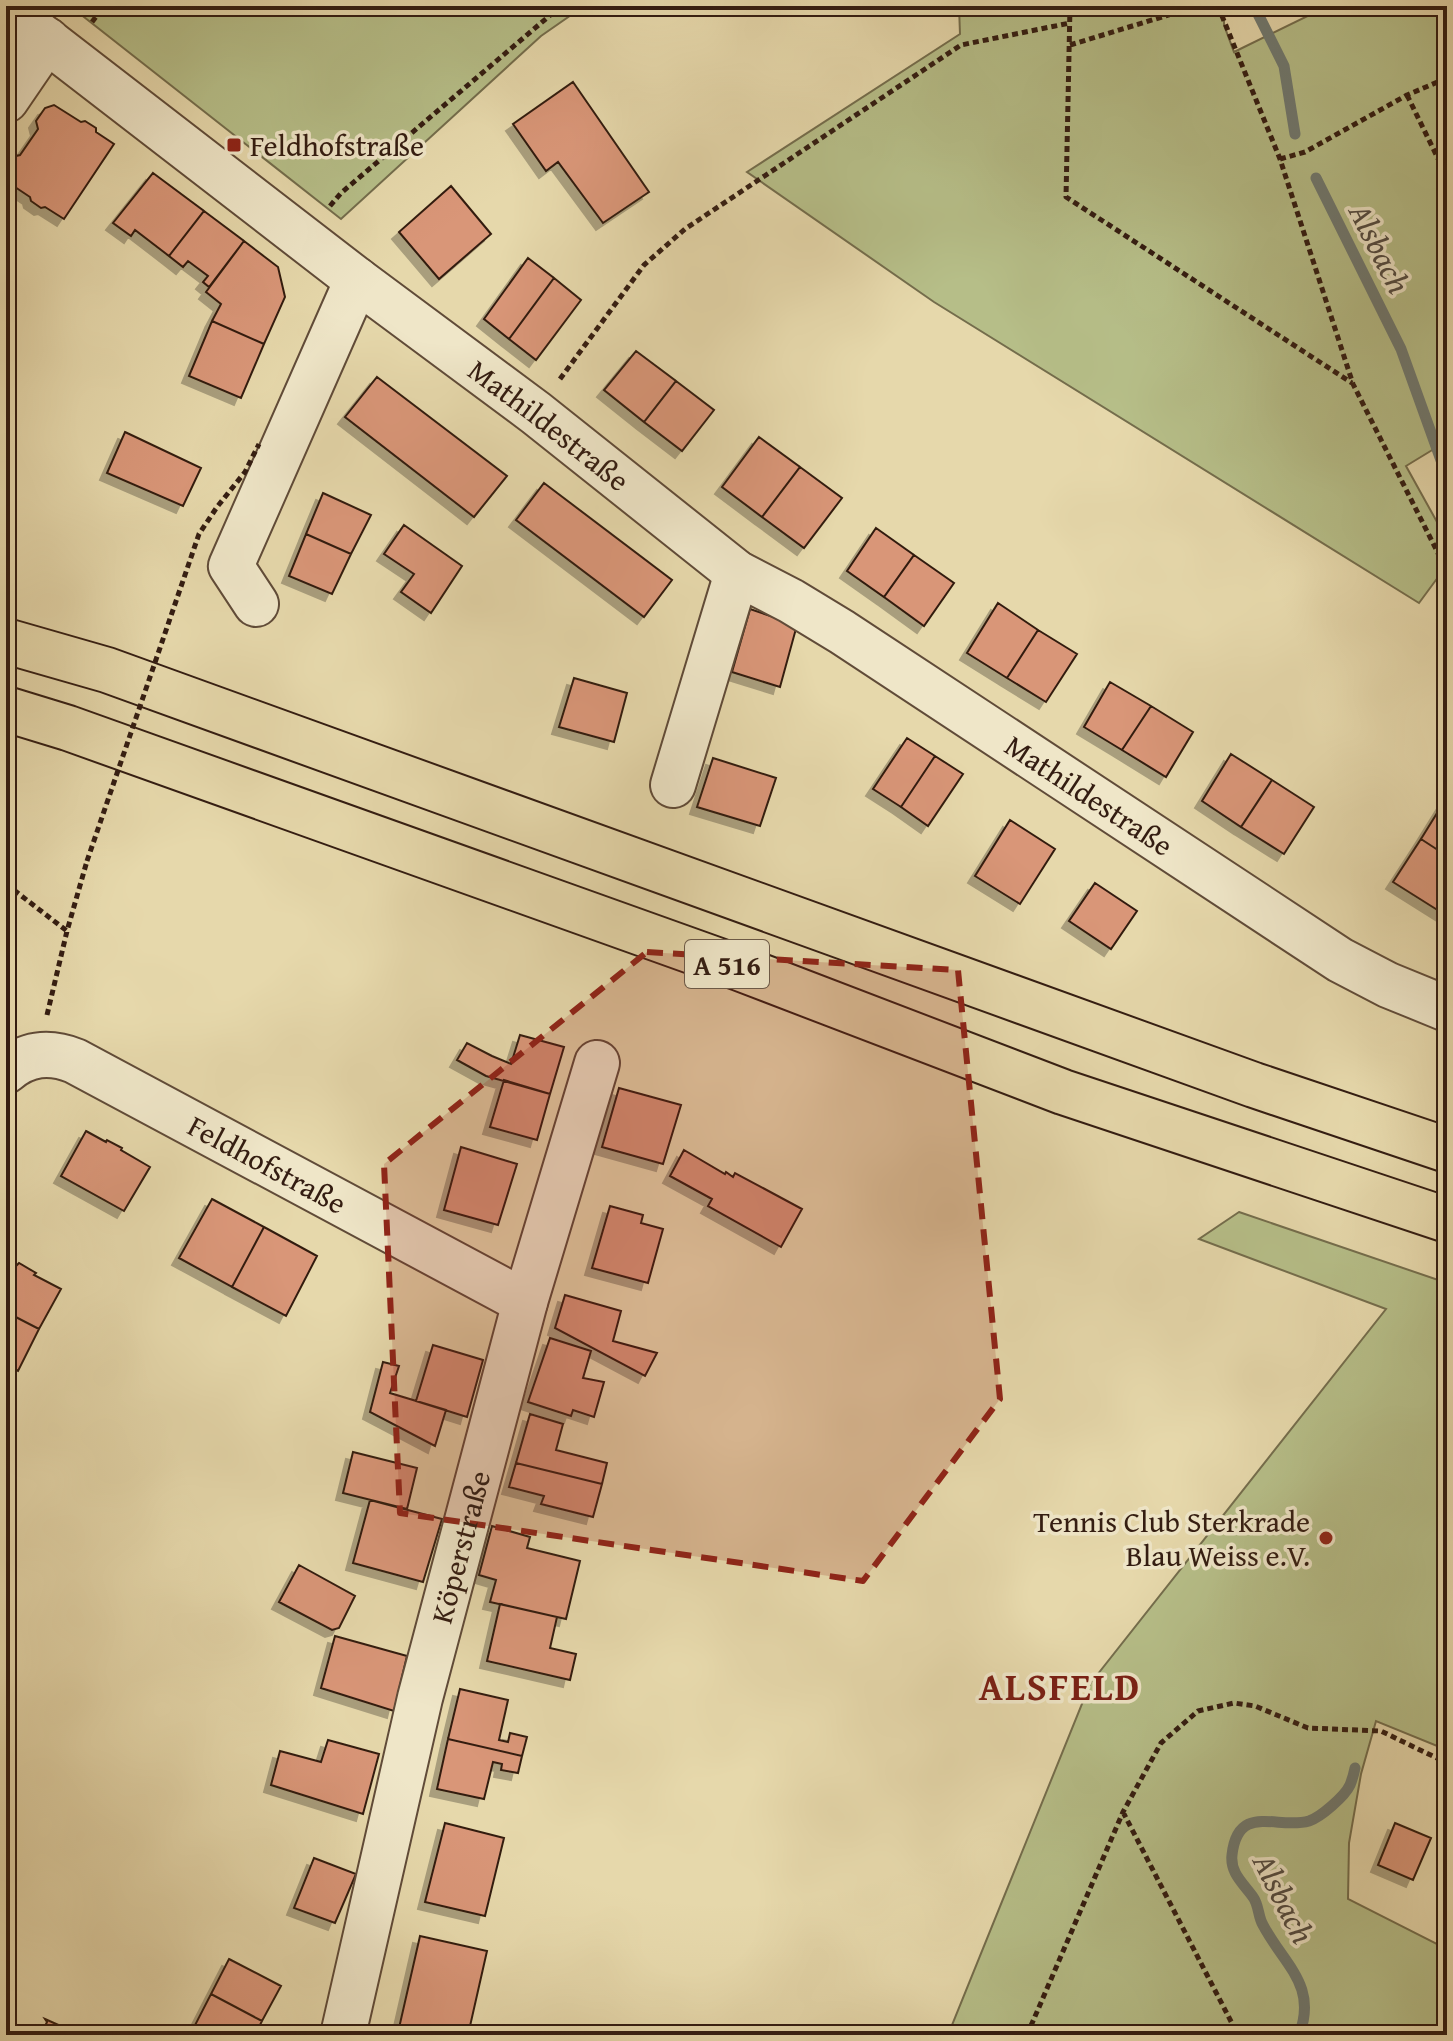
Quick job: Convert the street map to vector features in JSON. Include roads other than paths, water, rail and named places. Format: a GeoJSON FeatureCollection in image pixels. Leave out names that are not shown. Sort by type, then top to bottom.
{"type":"FeatureCollection","features":[{"type":"Feature","properties":{"kind":"highway","name":"A 516"},"geometry":{"type":"LineString","coordinates":[[6,641],[107,670],[1254,1085],[1447,1150]]}},
{"type":"Feature","properties":{"kind":"highway","name":"A 516"},"geometry":{"type":"LineString","coordinates":[[6,709],[83,733],[709,957],[1063,1092],[1447,1220]]}},
{"type":"Feature","properties":{"kind":"street","name":"Mathildestraße"},"geometry":{"type":"LineString","coordinates":[[6,9],[357,280],[536,413],[737,573],[842,632],[1340,960],[1388,985],[1447,1009]]}},
{"type":"Feature","properties":{"kind":"street"},"geometry":{"type":"LineString","coordinates":[[6,100],[47,40]]}},
{"type":"Feature","properties":{"kind":"street"},"geometry":{"type":"LineString","coordinates":[[256,604],[231,566],[357,280]]}},
{"type":"Feature","properties":{"kind":"street"},"geometry":{"type":"LineString","coordinates":[[673,785],[737,573]]}},
{"type":"Feature","properties":{"kind":"street","name":"Feldhofstraße"},"geometry":{"type":"LineString","coordinates":[[22,1063],[55,1055],[75,1061],[525,1302]]}},
{"type":"Feature","properties":{"kind":"street","name":"Köperstraße"},"geometry":{"type":"LineString","coordinates":[[343,2035],[420,1698],[525,1302],[597,1063]]}},
{"type":"Feature","properties":{"kind":"waterway","name":"Alsbach"},"geometry":{"type":"LineString","coordinates":[[1254,6],[1284,66],[1295,134]]}},
{"type":"Feature","properties":{"kind":"waterway","name":"Alsbach"},"geometry":{"type":"LineString","coordinates":[[1316,178],[1401,349],[1447,477]]}},
{"type":"Feature","properties":{"kind":"waterway","name":"Alsbach"},"geometry":{"type":"LineString","coordinates":[[1299,2035],[1304,2018],[1301,1989],[1263,1925],[1255,1900],[1235,1873],[1232,1855],[1236,1839],[1242,1829],[1251,1823],[1297,1823],[1320,1815],[1347,1790],[1355,1768]]}},
{"type":"Feature","properties":{"kind":"place","name":"Feldhofstraße"},"geometry":{"type":"Point","coordinates":[234,145]}},
{"type":"Feature","properties":{"kind":"place","name":"Tennis Club Sterkrade Blau Weiss e.V."},"geometry":{"type":"Point","coordinates":[1326,1538]}},
{"type":"Feature","properties":{"kind":"district","name":"ALSFELD"},"geometry":{"type":"Point","coordinates":[1060,1686]}}]}
